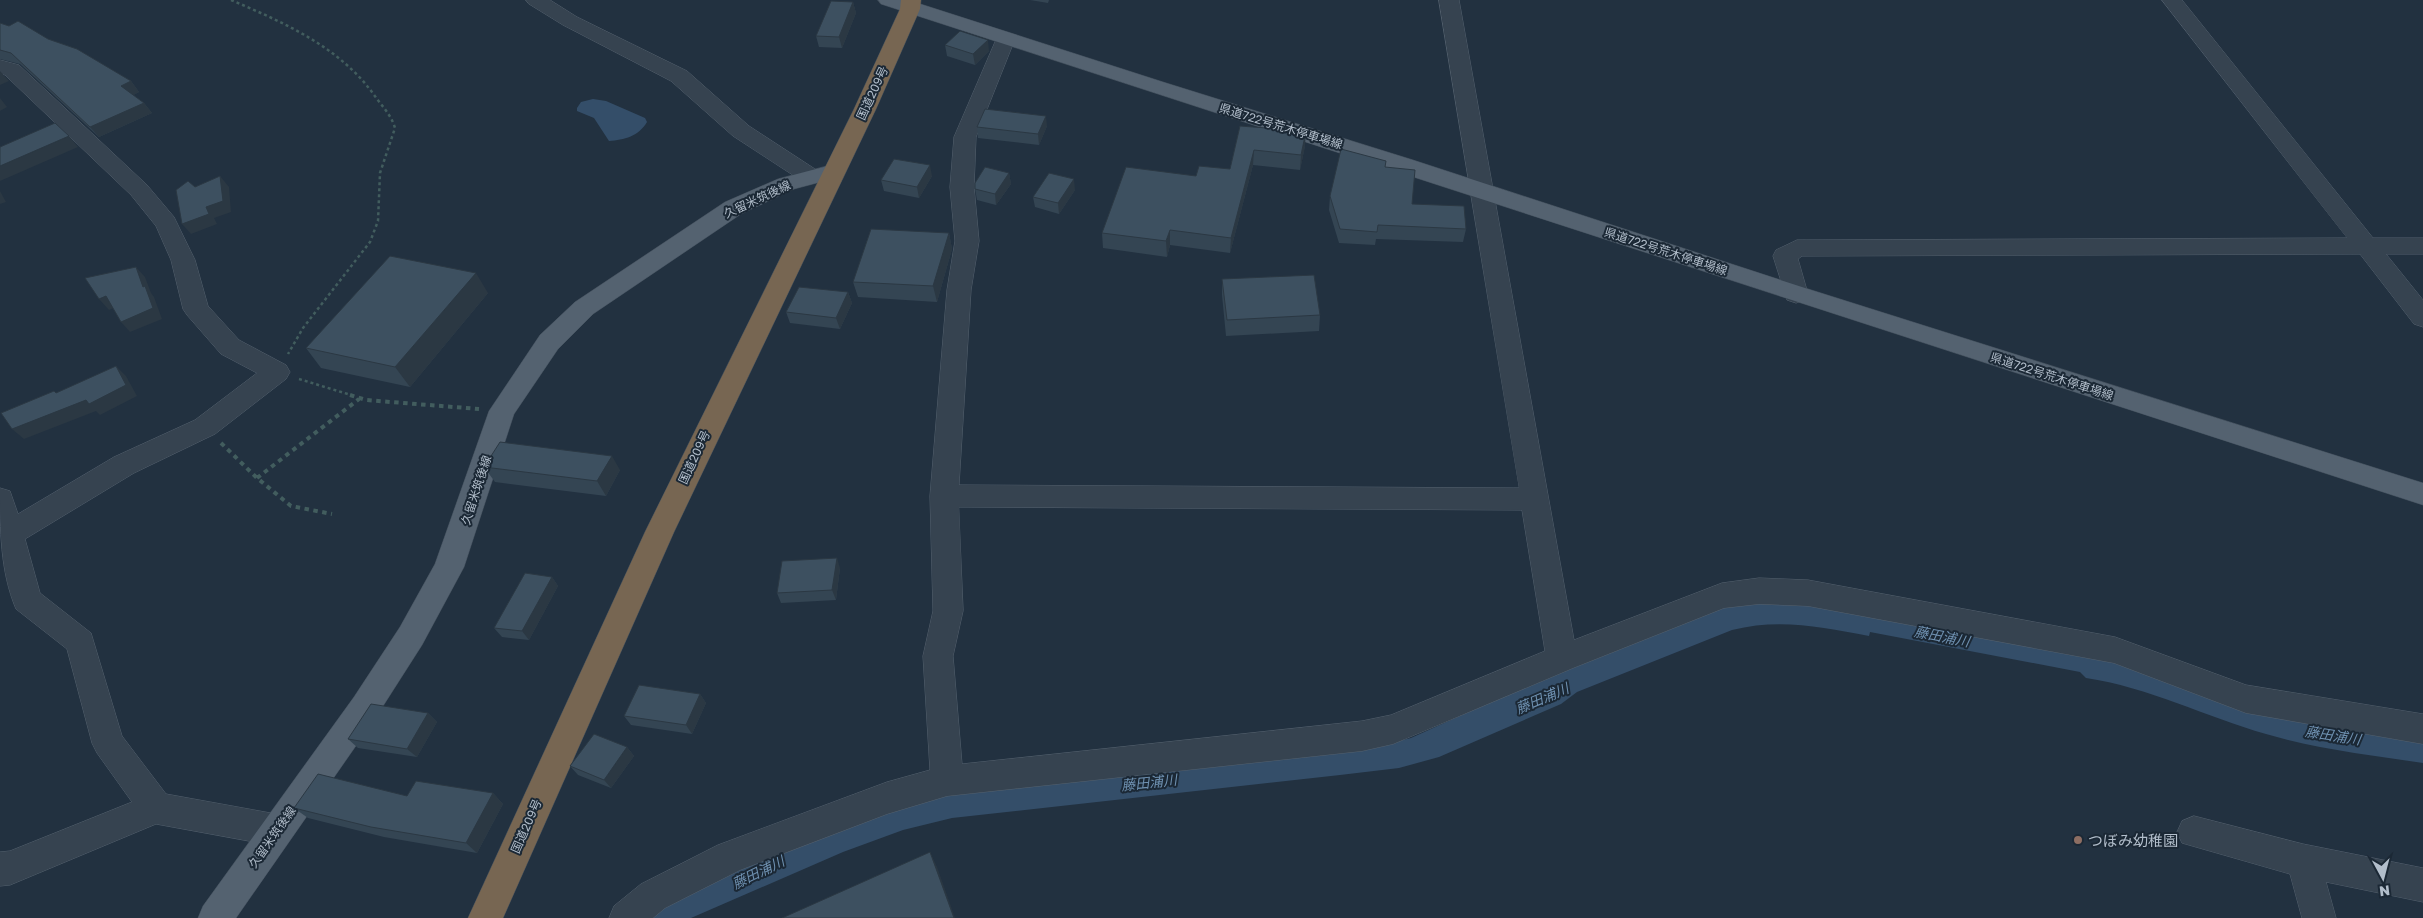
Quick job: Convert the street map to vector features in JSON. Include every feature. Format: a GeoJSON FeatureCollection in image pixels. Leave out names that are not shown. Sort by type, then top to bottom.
{"type":"FeatureCollection","features":[{"type":"Feature","properties":{"kind":"highway","name":"国道209号"},"geometry":{"type":"LineString","coordinates":[[485,918],[649,553],[823,174],[875,91],[903,3]]}},
{"type":"Feature","properties":{"kind":"main road","name":"県道722号荒木停車場線"},"geometry":{"type":"LineString","coordinates":[[903,3],[1005,39],[1483,190],[1796,294],[2423,494]]}},
{"type":"Feature","properties":{"kind":"main road","name":"久留米筑後線"},"geometry":{"type":"LineString","coordinates":[[216,918],[276,830],[365,707],[416,628],[449,567],[502,411],[549,342],[584,308],[733,208],[823,174]]}},
{"type":"Feature","properties":{"kind":"street"},"geometry":{"type":"LineString","coordinates":[[1449,0],[1562,658]]}},
{"type":"Feature","properties":{"kind":"street"},"geometry":{"type":"LineString","coordinates":[[2172,0],[2423,318]]}},
{"type":"Feature","properties":{"kind":"street"},"geometry":{"type":"LineString","coordinates":[[535,1],[679,76],[741,131],[823,174]]}},
{"type":"Feature","properties":{"kind":"street"},"geometry":{"type":"LineString","coordinates":[[947,781],[938,656],[948,611],[944,496],[959,290],[967,241],[962,187],[965,137],[986,90],[1005,39]]}},
{"type":"Feature","properties":{"kind":"street"},"geometry":{"type":"LineString","coordinates":[[0,66],[12,70],[139,190],[169,230],[183,260],[196,309],[230,346],[277,372],[205,427],[124,465],[9,534]]}},
{"type":"Feature","properties":{"kind":"street"},"geometry":{"type":"LineString","coordinates":[[1796,294],[1785,256],[1797,248],[2423,246]]}},
{"type":"Feature","properties":{"kind":"street"},"geometry":{"type":"LineString","coordinates":[[944,496],[1536,499]]}},
{"type":"Feature","properties":{"kind":"street"},"geometry":{"type":"LineString","coordinates":[[0,500],[27,600],[80,642],[108,743],[156,808]]}},
{"type":"Feature","properties":{"kind":"street"},"geometry":{"type":"LineString","coordinates":[[626,918],[653,896],[730,857],[887,798],[947,781],[1362,736],[1393,729],[1562,658],[1722,596],[1759,591],[1808,593],[2115,650],[2246,699],[2423,728]]}},
{"type":"Feature","properties":{"kind":"street"},"geometry":{"type":"LineString","coordinates":[[0,869],[10,868],[156,808],[276,830]]}},
{"type":"Feature","properties":{"kind":"street"},"geometry":{"type":"LineString","coordinates":[[2194,832],[2303,861],[2423,885]]}},
{"type":"Feature","properties":{"kind":"street"},"geometry":{"type":"LineString","coordinates":[[2303,861],[2319,918]]}},
{"type":"Feature","properties":{"kind":"path"},"geometry":{"type":"LineString","coordinates":[[231,0],[308,38],[345,61],[364,82],[393,121],[395,128],[380,173],[378,221],[370,242],[303,328],[277,372],[360,398],[502,411]]}},
{"type":"Feature","properties":{"kind":"path"},"geometry":{"type":"LineString","coordinates":[[257,478],[360,398]]}},
{"type":"Feature","properties":{"kind":"path"},"geometry":{"type":"LineString","coordinates":[[205,427],[257,478],[290,506],[332,514]]}},
{"type":"Feature","properties":{"kind":"water"},"geometry":{"type":"Polygon","coordinates":[[[593,99],[606,101],[645,118],[647,122],[640,131],[631,136],[609,141],[594,118],[577,111],[581,102],[593,99]]]}},
{"type":"Feature","properties":{"kind":"water","name":"藤田浦川"},"geometry":{"type":"Polygon","coordinates":[[[1806,601],[2118,660],[2423,738],[2423,763],[2344,751],[2285,739],[2244,727],[2132,688],[2086,678],[2080,672],[1870,632],[1869,636],[1800,625],[1749,626],[1732,630],[1577,692],[1561,704],[1439,757],[1399,768],[952,818],[903,830],[843,852],[691,918],[642,918],[734,867],[949,789],[1378,746],[1411,738],[1559,671],[1726,605],[1806,601]]]}},
{"type":"Feature","properties":{"kind":"building"},"geometry":{"type":"Polygon","coordinates":[[[831,1],[853,2],[839,37],[816,36],[831,1]]]}},
{"type":"Feature","properties":{"kind":"building"},"geometry":{"type":"Polygon","coordinates":[[[18,21],[48,39],[77,49],[131,81],[121,86],[144,103],[90,127],[11,53],[0,50],[0,23],[9,26],[18,21]]]}},
{"type":"Feature","properties":{"kind":"building"},"geometry":{"type":"Polygon","coordinates":[[[960,31],[988,40],[973,54],[945,45],[960,31]]]}},
{"type":"Feature","properties":{"kind":"building"},"geometry":{"type":"Polygon","coordinates":[[[985,109],[1046,116],[1038,134],[977,127],[985,109]]]}},
{"type":"Feature","properties":{"kind":"building"},"geometry":{"type":"Polygon","coordinates":[[[55,123],[69,136],[0,166],[0,147],[55,123]]]}},
{"type":"Feature","properties":{"kind":"building"},"geometry":{"type":"Polygon","coordinates":[[[1240,126],[1306,131],[1301,155],[1254,150],[1231,238],[1170,230],[1166,241],[1102,233],[1126,167],[1196,176],[1199,166],[1230,169],[1240,126]]]}},
{"type":"Feature","properties":{"kind":"building"},"geometry":{"type":"Polygon","coordinates":[[[1341,149],[1386,161],[1385,167],[1415,170],[1412,204],[1464,206],[1466,229],[1378,225],[1377,232],[1340,229],[1330,196],[1341,149]]]}},
{"type":"Feature","properties":{"kind":"building"},"geometry":{"type":"Polygon","coordinates":[[[894,159],[930,165],[917,187],[881,180],[894,159]]]}},
{"type":"Feature","properties":{"kind":"building"},"geometry":{"type":"Polygon","coordinates":[[[985,167],[1009,173],[995,194],[975,189],[975,183],[985,167]]]}},
{"type":"Feature","properties":{"kind":"building"},"geometry":{"type":"Polygon","coordinates":[[[1049,173],[1074,179],[1058,203],[1033,197],[1049,173]]]}},
{"type":"Feature","properties":{"kind":"building"},"geometry":{"type":"Polygon","coordinates":[[[220,176],[223,201],[206,207],[209,214],[182,224],[176,190],[188,181],[195,187],[220,176]]]}},
{"type":"Feature","properties":{"kind":"building"},"geometry":{"type":"Polygon","coordinates":[[[871,229],[949,233],[933,286],[853,282],[871,229]]]}},
{"type":"Feature","properties":{"kind":"building"},"geometry":{"type":"Polygon","coordinates":[[[390,256],[476,273],[395,367],[306,348],[390,256]]]}},
{"type":"Feature","properties":{"kind":"building"},"geometry":{"type":"Polygon","coordinates":[[[136,267],[153,308],[121,322],[106,296],[99,299],[85,278],[136,267]]]}},
{"type":"Feature","properties":{"kind":"building"},"geometry":{"type":"Polygon","coordinates":[[[1314,275],[1320,315],[1227,320],[1222,279],[1314,275]]]}},
{"type":"Feature","properties":{"kind":"building"},"geometry":{"type":"Polygon","coordinates":[[[799,287],[848,292],[836,318],[786,312],[799,287]]]}},
{"type":"Feature","properties":{"kind":"building"},"geometry":{"type":"Polygon","coordinates":[[[116,366],[126,385],[89,404],[86,400],[12,429],[1,413],[54,391],[56,393],[116,366]]]}},
{"type":"Feature","properties":{"kind":"building"},"geometry":{"type":"Polygon","coordinates":[[[500,442],[612,456],[597,481],[484,467],[500,442]]]}},
{"type":"Feature","properties":{"kind":"building"},"geometry":{"type":"Polygon","coordinates":[[[837,558],[832,590],[777,593],[782,561],[837,558]]]}},
{"type":"Feature","properties":{"kind":"building"},"geometry":{"type":"Polygon","coordinates":[[[525,573],[552,577],[522,631],[494,628],[525,573]]]}},
{"type":"Feature","properties":{"kind":"building"},"geometry":{"type":"Polygon","coordinates":[[[639,685],[700,694],[686,725],[624,716],[639,685]]]}},
{"type":"Feature","properties":{"kind":"building"},"geometry":{"type":"Polygon","coordinates":[[[371,704],[428,713],[407,749],[348,739],[371,704]]]}},
{"type":"Feature","properties":{"kind":"building"},"geometry":{"type":"Polygon","coordinates":[[[594,734],[627,747],[604,780],[570,766],[594,734]]]}},
{"type":"Feature","properties":{"kind":"building"},"geometry":{"type":"Polygon","coordinates":[[[318,774],[407,796],[416,781],[493,793],[466,843],[371,827],[294,808],[318,774]]]}},
{"type":"Feature","properties":{"kind":"building"},"geometry":{"type":"Polygon","coordinates":[[[930,852],[954,918],[782,918],[930,852]]]}},
{"type":"Feature","properties":{"kind":"place","name":"つぼみ幼稚園"},"geometry":{"type":"Point","coordinates":[2078,840]}}]}
